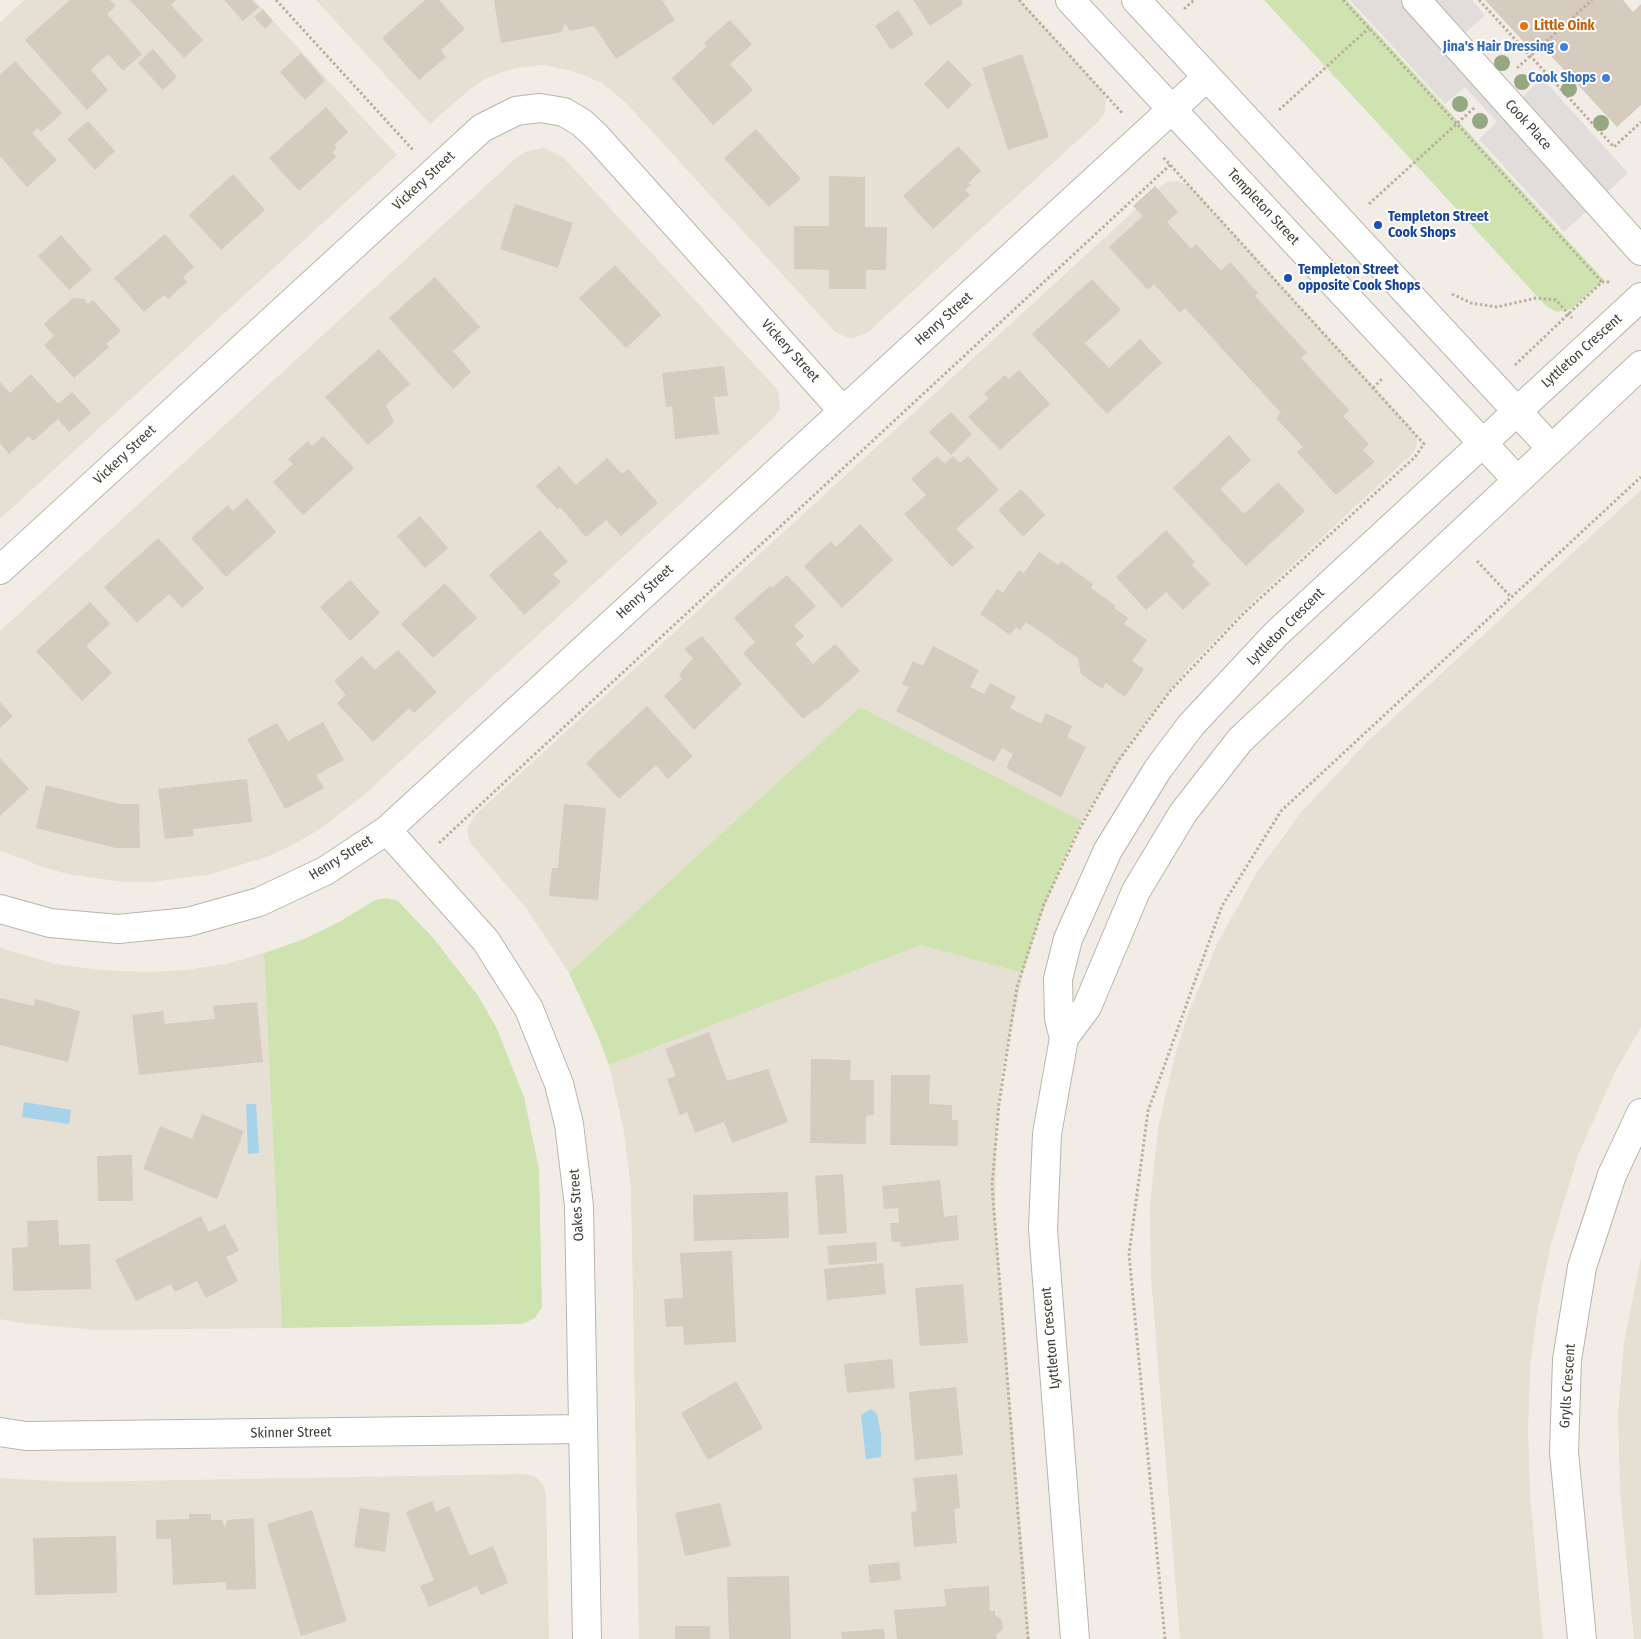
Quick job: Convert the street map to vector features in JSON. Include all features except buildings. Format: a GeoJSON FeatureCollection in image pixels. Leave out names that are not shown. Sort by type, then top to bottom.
{"type":"FeatureCollection","features":[{"type":"Feature","properties":{"kind":"street","name":"Templeton Street"},"geometry":{"type":"LineString","coordinates":[[1070,0],[1517,480]]}},
{"type":"Feature","properties":{"kind":"street"},"geometry":{"type":"LineString","coordinates":[[1136,0],[1551,448]]}},
{"type":"Feature","properties":{"kind":"street","name":"Cook Place"},"geometry":{"type":"LineString","coordinates":[[1416,0],[1641,251]]}},
{"type":"Feature","properties":{"kind":"street","name":"Henry Street"},"geometry":{"type":"LineString","coordinates":[[0,909],[50,923],[118,929],[188,922],[258,902],[284,891],[326,871],[387,830],[1207,77]]}},
{"type":"Feature","properties":{"kind":"street","name":"Vickery Street"},"geometry":{"type":"LineString","coordinates":[[0,570],[482,128],[516,111],[540,108],[564,112],[582,123],[596,136],[843,411]]}},
{"type":"Feature","properties":{"kind":"street","name":"Lyttleton Crescent"},"geometry":{"type":"LineString","coordinates":[[1064,1038],[1059,1019],[1058,979],[1068,939],[1108,850],[1158,769],[1191,724],[1276,634],[1517,410],[1630,290]]}},
{"type":"Feature","properties":{"kind":"street","name":"Lyttleton Crescent"},"geometry":{"type":"LineString","coordinates":[[1076,1639],[1043,1228],[1047,1134],[1064,1038],[1086,1006],[1136,891],[1183,813],[1240,740],[1641,365]]}},
{"type":"Feature","properties":{"kind":"street","name":"Oakes Street"},"geometry":{"type":"LineString","coordinates":[[387,830],[486,940],[529,1009],[559,1084],[569,1124],[579,1206],[587,1639]]}},
{"type":"Feature","properties":{"kind":"street","name":"Grylls Crescent"},"geometry":{"type":"LineString","coordinates":[[1582,1639],[1564,1452],[1567,1360],[1582,1268],[1612,1176],[1641,1113]]}},
{"type":"Feature","properties":{"kind":"street","name":"Skinner Street"},"geometry":{"type":"LineString","coordinates":[[0,1432],[26,1436],[583,1429]]}},
{"type":"Feature","properties":{"kind":"path"},"geometry":{"type":"LineString","coordinates":[[276,0],[434,172]]}},
{"type":"Feature","properties":{"kind":"path"},"geometry":{"type":"LineString","coordinates":[[1019,0],[1424,444]]}},
{"type":"Feature","properties":{"kind":"path"},"geometry":{"type":"LineString","coordinates":[[1343,0],[1602,282],[1630,290]]}},
{"type":"Feature","properties":{"kind":"path"},"geometry":{"type":"LineString","coordinates":[[1479,0],[1614,147],[1641,122]]}},
{"type":"Feature","properties":{"kind":"path"},"geometry":{"type":"LineString","coordinates":[[1369,204],[1592,0]]}},
{"type":"Feature","properties":{"kind":"path"},"geometry":{"type":"LineString","coordinates":[[1281,108],[1287,115]]}},
{"type":"Feature","properties":{"kind":"path"},"geometry":{"type":"LineString","coordinates":[[417,864],[1170,166]]}},
{"type":"Feature","properties":{"kind":"path"},"geometry":{"type":"LineString","coordinates":[[1363,197],[1376,211]]}},
{"type":"Feature","properties":{"kind":"path"},"geometry":{"type":"LineString","coordinates":[[1493,385],[1570,315],[1602,282]]}},
{"type":"Feature","properties":{"kind":"path"},"geometry":{"type":"LineString","coordinates":[[1451,293],[1471,303],[1498,307],[1536,298],[1556,300]]}},
{"type":"Feature","properties":{"kind":"path"},"geometry":{"type":"LineString","coordinates":[[1165,1639],[1129,1254],[1148,1111],[1222,906],[1282,811],[1641,477]]}},
{"type":"Feature","properties":{"kind":"shaded area"},"geometry":{"type":"Polygon","coordinates":[[[24,0],[254,0],[397,155],[0,519],[0,22],[24,0]]]}},
{"type":"Feature","properties":{"kind":"shaded area"},"geometry":{"type":"Polygon","coordinates":[[[316,0],[1020,0],[1102,90],[1106,101],[1105,111],[1099,121],[867,333],[851,339],[835,332],[626,103],[602,83],[573,71],[543,65],[512,69],[485,79],[469,90],[430,124],[316,0]]]}},
{"type":"Feature","properties":{"kind":"shaded area"},"geometry":{"type":"Polygon","coordinates":[[[1350,0],[1472,0],[1485,15],[1464,34],[1522,97],[1542,78],[1628,173],[1564,232],[1479,139],[1497,122],[1465,87],[1445,104],[1350,0]]]}},
{"type":"Feature","properties":{"kind":"shaded area"},"geometry":{"type":"Polygon","coordinates":[[[544,148],[563,157],[775,387],[779,394],[780,408],[773,419],[364,795],[320,829],[296,843],[269,856],[212,874],[152,882],[124,882],[67,874],[40,866],[0,850],[0,631],[517,157],[527,151],[544,148]]]}},
{"type":"Feature","properties":{"kind":"shaded area"},"geometry":{"type":"Polygon","coordinates":[[[1178,181],[1192,188],[1411,427],[1416,435],[1417,445],[1414,452],[1246,608],[1188,668],[1134,737],[1082,821],[860,707],[569,973],[526,908],[471,844],[467,830],[474,816],[1160,187],[1168,182],[1178,181]]]}},
{"type":"Feature","properties":{"kind":"shaded area"},"geometry":{"type":"Polygon","coordinates":[[[1641,490],[1641,1027],[1615,1072],[1578,1155],[1551,1244],[1538,1306],[1530,1368],[1528,1431],[1530,1494],[1543,1639],[1180,1639],[1151,1277],[1150,1205],[1158,1128],[1176,1052],[1188,1014],[1218,942],[1256,874],[1302,811],[1368,741],[1641,490]]]}},
{"type":"Feature","properties":{"kind":"shaded area"},"geometry":{"type":"Polygon","coordinates":[[[921,945],[1023,973],[1002,1070],[996,1131],[995,1217],[1030,1639],[639,1639],[631,1188],[623,1126],[609,1065],[921,945]]]}},
{"type":"Feature","properties":{"kind":"shaded area"},"geometry":{"type":"Polygon","coordinates":[[[0,948],[56,964],[100,970],[146,972],[186,970],[226,964],[264,953],[282,1328],[95,1330],[20,1323],[0,1319],[0,948]]]}},
{"type":"Feature","properties":{"kind":"shaded area"},"geometry":{"type":"Polygon","coordinates":[[[1641,1258],[1641,1639],[1634,1639],[1620,1492],[1618,1414],[1624,1342],[1641,1258]]]}},
{"type":"Feature","properties":{"kind":"shaded area"},"geometry":{"type":"Polygon","coordinates":[[[523,1474],[535,1476],[543,1485],[546,1496],[549,1639],[0,1639],[0,1478],[74,1482],[523,1474]]]}},
{"type":"Feature","properties":{"kind":"green space"},"geometry":{"type":"Polygon","coordinates":[[[1264,0],[1347,0],[1604,280],[1571,309],[1557,312],[1547,307],[1264,0]]]}},
{"type":"Feature","properties":{"kind":"green space"},"geometry":{"type":"Polygon","coordinates":[[[860,707],[1082,821],[1059,870],[1039,921],[1023,973],[921,945],[609,1065],[569,973],[860,707]]]}},
{"type":"Feature","properties":{"kind":"green space"},"geometry":{"type":"Polygon","coordinates":[[[387,898],[398,901],[434,939],[479,997],[497,1029],[524,1097],[539,1169],[542,1307],[535,1318],[522,1324],[282,1328],[264,953],[302,940],[339,922],[375,900],[387,898]]]}},
{"type":"Feature","properties":{"kind":"water"},"geometry":{"type":"Polygon","coordinates":[[[24,1102],[71,1110],[69,1124],[22,1117],[24,1102]]]}},
{"type":"Feature","properties":{"kind":"water"},"geometry":{"type":"Polygon","coordinates":[[[246,1104],[256,1104],[259,1153],[248,1154],[246,1104]]]}},
{"type":"Feature","properties":{"kind":"water"},"geometry":{"type":"Polygon","coordinates":[[[871,1409],[877,1414],[881,1434],[881,1457],[866,1459],[861,1415],[871,1409]]]}},
{"type":"Feature","properties":{"kind":"place","name":"Little Oink"},"geometry":{"type":"Point","coordinates":[1524,26]}},
{"type":"Feature","properties":{"kind":"place","name":"Jina's Hair Dressing"},"geometry":{"type":"Point","coordinates":[1564,47]}},
{"type":"Feature","properties":{"kind":"place","name":"Cook Shops"},"geometry":{"type":"Point","coordinates":[1606,78]}},
{"type":"Feature","properties":{"kind":"place","name":"Templeton Street Cook Shops"},"geometry":{"type":"Point","coordinates":[1378,225]}},
{"type":"Feature","properties":{"kind":"place","name":"Templeton Street opposite Cook Shops"},"geometry":{"type":"Point","coordinates":[1288,278]}}]}
